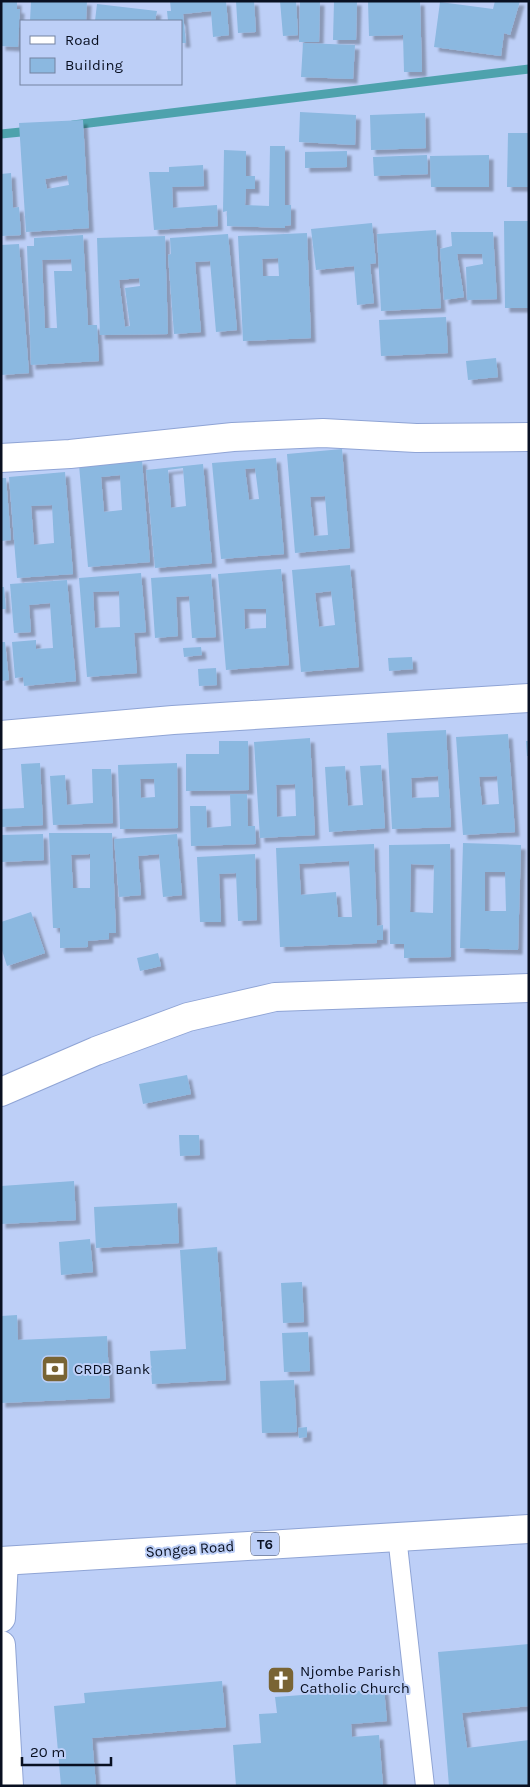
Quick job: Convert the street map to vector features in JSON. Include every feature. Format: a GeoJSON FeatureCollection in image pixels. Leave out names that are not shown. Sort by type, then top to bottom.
{"type":"FeatureCollection","features":[{"type":"Feature","properties":{"kind":"main road"},"geometry":{"type":"LineString","coordinates":[[1,458],[70,454],[232,437],[323,433],[416,438],[529,437]]}},
{"type":"Feature","properties":{"kind":"main road"},"geometry":{"type":"LineString","coordinates":[[1,735],[173,720],[529,698]]}},
{"type":"Feature","properties":{"kind":"main road"},"geometry":{"type":"LineString","coordinates":[[1,1092],[96,1051],[188,1016],[275,997],[529,988]]}},
{"type":"Feature","properties":{"kind":"main road","name":"Songea Road"},"geometry":{"type":"LineString","coordinates":[[3,1561],[529,1529]]}},
{"type":"Feature","properties":{"kind":"main road"},"geometry":{"type":"LineString","coordinates":[[1,1618],[3,1561]]}},
{"type":"Feature","properties":{"kind":"main road"},"geometry":{"type":"LineString","coordinates":[[1,1645],[9,1786]]}},
{"type":"Feature","properties":{"kind":"lane"},"geometry":{"type":"LineString","coordinates":[[397,1536],[425,1786]]}},
{"type":"Feature","properties":{"kind":"building"},"geometry":{"type":"Polygon","coordinates":[[[1,1],[17,1],[17,9],[20,9],[18,47],[1,46],[1,1]]]}},
{"type":"Feature","properties":{"kind":"building"},"geometry":{"type":"Polygon","coordinates":[[[31,1],[87,1],[86,20],[30,20],[31,1]]]}},
{"type":"Feature","properties":{"kind":"building"},"geometry":{"type":"Polygon","coordinates":[[[170,1],[226,1],[229,35],[213,37],[211,11],[183,14],[186,43],[182,43],[182,20],[168,20],[167,11],[171,11],[170,1]]]}},
{"type":"Feature","properties":{"kind":"building"},"geometry":{"type":"Polygon","coordinates":[[[236,1],[254,1],[256,32],[238,33],[236,1]]]}},
{"type":"Feature","properties":{"kind":"building"},"geometry":{"type":"Polygon","coordinates":[[[280,1],[296,1],[298,35],[283,36],[280,1]]]}},
{"type":"Feature","properties":{"kind":"building"},"geometry":{"type":"Polygon","coordinates":[[[300,1],[320,1],[319,42],[299,42],[300,1]]]}},
{"type":"Feature","properties":{"kind":"building"},"geometry":{"type":"Polygon","coordinates":[[[334,1],[357,1],[356,40],[333,40],[334,1]]]}},
{"type":"Feature","properties":{"kind":"building"},"geometry":{"type":"Polygon","coordinates":[[[368,1],[420,1],[422,72],[404,72],[403,35],[369,36],[368,1]]]}},
{"type":"Feature","properties":{"kind":"building"},"geometry":{"type":"Polygon","coordinates":[[[495,1],[520,1],[510,35],[504,33],[501,56],[434,47],[440,2],[493,9],[495,1]]]}},
{"type":"Feature","properties":{"kind":"building"},"geometry":{"type":"Polygon","coordinates":[[[97,4],[157,11],[155,20],[95,20],[97,4]]]}},
{"type":"Feature","properties":{"kind":"building"},"geometry":{"type":"Polygon","coordinates":[[[303,43],[355,45],[353,79],[301,77],[303,43]]]}},
{"type":"Feature","properties":{"kind":"building"},"geometry":{"type":"Polygon","coordinates":[[[300,112],[356,115],[355,145],[299,142],[300,112]]]}},
{"type":"Feature","properties":{"kind":"building"},"geometry":{"type":"Polygon","coordinates":[[[425,113],[426,148],[371,150],[370,115],[425,113]]]}},
{"type":"Feature","properties":{"kind":"building"},"geometry":{"type":"Polygon","coordinates":[[[83,120],[89,228],[26,232],[19,123],[83,120]],[[67,175],[45,179],[47,189],[69,185],[67,175]]]}},
{"type":"Feature","properties":{"kind":"building"},"geometry":{"type":"Polygon","coordinates":[[[508,133],[529,133],[529,187],[507,187],[508,133]]]}},
{"type":"Feature","properties":{"kind":"building"},"geometry":{"type":"Polygon","coordinates":[[[270,146],[285,146],[285,205],[291,205],[291,225],[285,226],[285,228],[227,226],[227,211],[223,212],[224,150],[246,151],[246,176],[255,176],[255,189],[246,189],[245,205],[269,206],[270,146]]]}},
{"type":"Feature","properties":{"kind":"building"},"geometry":{"type":"Polygon","coordinates":[[[347,151],[347,167],[305,168],[305,152],[347,151]]]}},
{"type":"Feature","properties":{"kind":"building"},"geometry":{"type":"Polygon","coordinates":[[[427,155],[428,174],[374,176],[373,157],[427,155]]]}},
{"type":"Feature","properties":{"kind":"building"},"geometry":{"type":"Polygon","coordinates":[[[489,155],[489,187],[431,187],[430,156],[489,155]]]}},
{"type":"Feature","properties":{"kind":"building"},"geometry":{"type":"Polygon","coordinates":[[[203,165],[204,186],[172,187],[173,208],[217,205],[218,226],[154,230],[149,172],[169,172],[169,167],[203,165]]]}},
{"type":"Feature","properties":{"kind":"building"},"geometry":{"type":"Polygon","coordinates":[[[11,173],[13,208],[19,207],[21,235],[1,236],[1,174],[11,173]]]}},
{"type":"Feature","properties":{"kind":"building"},"geometry":{"type":"Polygon","coordinates":[[[504,221],[529,221],[529,308],[505,308],[504,221]]]}},
{"type":"Feature","properties":{"kind":"building"},"geometry":{"type":"Polygon","coordinates":[[[372,223],[376,263],[370,264],[374,303],[357,305],[354,266],[316,270],[311,229],[372,223]]]}},
{"type":"Feature","properties":{"kind":"building"},"geometry":{"type":"Polygon","coordinates":[[[436,230],[441,308],[381,311],[377,234],[436,230]]]}},
{"type":"Feature","properties":{"kind":"building"},"geometry":{"type":"Polygon","coordinates":[[[451,232],[493,232],[497,299],[467,300],[466,267],[483,264],[482,254],[457,254],[464,297],[444,300],[440,249],[452,246],[451,232]]]}},
{"type":"Feature","properties":{"kind":"building"},"geometry":{"type":"Polygon","coordinates":[[[307,233],[311,338],[243,341],[238,236],[307,233]],[[278,258],[262,259],[263,276],[279,276],[278,258]]]}},
{"type":"Feature","properties":{"kind":"building"},"geometry":{"type":"Polygon","coordinates":[[[228,234],[237,330],[216,332],[210,261],[195,262],[201,332],[174,334],[168,255],[171,254],[170,238],[228,234]]]}},
{"type":"Feature","properties":{"kind":"building"},"geometry":{"type":"Polygon","coordinates":[[[83,235],[88,325],[97,325],[99,361],[31,365],[27,246],[34,246],[34,238],[83,235]],[[71,259],[42,260],[45,328],[57,328],[54,271],[72,271],[71,259]]]}},
{"type":"Feature","properties":{"kind":"building"},"geometry":{"type":"Polygon","coordinates":[[[165,236],[168,334],[100,335],[97,238],[165,236]],[[139,278],[119,280],[125,327],[130,326],[125,288],[140,286],[139,278]]]}},
{"type":"Feature","properties":{"kind":"building"},"geometry":{"type":"Polygon","coordinates":[[[19,244],[29,373],[1,375],[1,245],[19,244]]]}},
{"type":"Feature","properties":{"kind":"building"},"geometry":{"type":"Polygon","coordinates":[[[446,317],[448,353],[381,356],[379,320],[446,317]]]}},
{"type":"Feature","properties":{"kind":"building"},"geometry":{"type":"Polygon","coordinates":[[[496,358],[498,377],[468,380],[466,361],[496,358]]]}},
{"type":"Feature","properties":{"kind":"building"},"geometry":{"type":"Polygon","coordinates":[[[342,449],[350,548],[295,553],[287,454],[342,449]],[[325,496],[310,497],[314,536],[328,535],[325,496]]]}},
{"type":"Feature","properties":{"kind":"building"},"geometry":{"type":"Polygon","coordinates":[[[276,458],[284,554],[221,559],[212,463],[276,458]],[[255,468],[245,469],[249,500],[259,499],[255,468]]]}},
{"type":"Feature","properties":{"kind":"building"},"geometry":{"type":"Polygon","coordinates":[[[142,460],[150,562],[88,567],[79,465],[142,460]],[[120,475],[101,477],[104,512],[122,510],[120,475]]]}},
{"type":"Feature","properties":{"kind":"building"},"geometry":{"type":"Polygon","coordinates":[[[203,464],[212,563],[155,568],[146,470],[203,464]],[[183,468],[168,470],[171,508],[186,506],[183,468]]]}},
{"type":"Feature","properties":{"kind":"building"},"geometry":{"type":"Polygon","coordinates":[[[65,472],[73,574],[17,578],[9,477],[65,472]],[[52,505],[31,506],[34,545],[54,543],[52,505]]]}},
{"type":"Feature","properties":{"kind":"building"},"geometry":{"type":"Polygon","coordinates":[[[1,478],[6,478],[11,540],[1,541],[1,478]]]}},
{"type":"Feature","properties":{"kind":"building"},"geometry":{"type":"Polygon","coordinates":[[[350,565],[359,667],[301,672],[292,570],[350,565]],[[331,591],[315,593],[319,627],[335,625],[331,591]]]}},
{"type":"Feature","properties":{"kind":"building"},"geometry":{"type":"Polygon","coordinates":[[[281,569],[289,665],[226,670],[218,574],[281,569]],[[244,609],[245,629],[266,628],[266,609],[244,609]]]}},
{"type":"Feature","properties":{"kind":"building"},"geometry":{"type":"Polygon","coordinates":[[[141,573],[146,632],[134,633],[137,673],[87,677],[79,578],[141,573]],[[119,591],[93,592],[95,628],[120,627],[119,591]]]}},
{"type":"Feature","properties":{"kind":"building"},"geometry":{"type":"Polygon","coordinates":[[[211,574],[216,637],[192,638],[189,596],[176,597],[178,636],[155,638],[151,578],[211,574]]]}},
{"type":"Feature","properties":{"kind":"building"},"geometry":{"type":"Polygon","coordinates":[[[67,580],[76,681],[24,686],[23,677],[15,678],[12,642],[36,640],[36,649],[53,648],[50,603],[29,605],[31,632],[14,633],[10,584],[67,580]]]}},
{"type":"Feature","properties":{"kind":"building"},"geometry":{"type":"Polygon","coordinates":[[[1,587],[4,587],[6,609],[1,609],[1,587]]]}},
{"type":"Feature","properties":{"kind":"building"},"geometry":{"type":"Polygon","coordinates":[[[1,642],[5,642],[9,680],[1,681],[1,642]]]}},
{"type":"Feature","properties":{"kind":"building"},"geometry":{"type":"Polygon","coordinates":[[[201,647],[202,655],[184,657],[183,648],[201,647]]]}},
{"type":"Feature","properties":{"kind":"building"},"geometry":{"type":"Polygon","coordinates":[[[412,657],[413,669],[389,671],[388,658],[412,657]]]}},
{"type":"Feature","properties":{"kind":"building"},"geometry":{"type":"Polygon","coordinates":[[[216,668],[217,685],[199,686],[198,669],[216,668]]]}},
{"type":"Feature","properties":{"kind":"building"},"geometry":{"type":"Polygon","coordinates":[[[446,730],[451,827],[392,829],[387,733],[446,730]],[[438,776],[411,778],[412,798],[439,797],[438,776]]]}},
{"type":"Feature","properties":{"kind":"building"},"geometry":{"type":"Polygon","coordinates":[[[508,734],[515,832],[463,835],[456,737],[508,734]],[[497,776],[479,777],[482,805],[499,804],[497,776]]]}},
{"type":"Feature","properties":{"kind":"building"},"geometry":{"type":"Polygon","coordinates":[[[310,738],[315,835],[260,838],[254,742],[310,738]],[[295,784],[276,785],[277,817],[296,816],[295,784]]]}},
{"type":"Feature","properties":{"kind":"building"},"geometry":{"type":"Polygon","coordinates":[[[219,741],[248,741],[249,790],[186,791],[186,754],[219,754],[219,741]]]}},
{"type":"Feature","properties":{"kind":"building"},"geometry":{"type":"Polygon","coordinates":[[[526,741],[529,741],[529,756],[527,756],[526,741]]]}},
{"type":"Feature","properties":{"kind":"building"},"geometry":{"type":"Polygon","coordinates":[[[40,763],[43,825],[1,827],[1,809],[24,808],[21,764],[40,763]]]}},
{"type":"Feature","properties":{"kind":"building"},"geometry":{"type":"Polygon","coordinates":[[[177,763],[178,828],[120,829],[118,765],[177,763]],[[140,779],[141,798],[155,797],[154,779],[140,779]]]}},
{"type":"Feature","properties":{"kind":"building"},"geometry":{"type":"Polygon","coordinates":[[[381,765],[385,828],[329,832],[325,767],[345,766],[348,806],[363,805],[360,766],[381,765]]]}},
{"type":"Feature","properties":{"kind":"building"},"geometry":{"type":"Polygon","coordinates":[[[92,769],[111,769],[113,823],[53,825],[50,776],[65,775],[67,805],[93,803],[92,769]]]}},
{"type":"Feature","properties":{"kind":"building"},"geometry":{"type":"Polygon","coordinates":[[[230,794],[247,794],[248,826],[255,826],[256,844],[191,846],[190,806],[206,806],[207,828],[231,826],[230,794]]]}},
{"type":"Feature","properties":{"kind":"building"},"geometry":{"type":"Polygon","coordinates":[[[49,833],[112,833],[116,933],[109,933],[109,939],[88,941],[88,947],[60,948],[60,928],[53,928],[49,833]],[[90,854],[71,855],[73,888],[90,888],[90,854]]]}},
{"type":"Feature","properties":{"kind":"building"},"geometry":{"type":"Polygon","coordinates":[[[43,834],[44,860],[1,862],[1,835],[43,834]]]}},
{"type":"Feature","properties":{"kind":"building"},"geometry":{"type":"Polygon","coordinates":[[[177,834],[182,895],[163,897],[159,854],[138,856],[141,895],[119,897],[114,839],[177,834]]]}},
{"type":"Feature","properties":{"kind":"building"},"geometry":{"type":"Polygon","coordinates":[[[463,843],[521,845],[518,950],[460,948],[463,843]],[[485,872],[485,911],[506,911],[505,872],[485,872]]]}},
{"type":"Feature","properties":{"kind":"building"},"geometry":{"type":"Polygon","coordinates":[[[374,844],[377,926],[383,925],[383,940],[377,940],[377,943],[280,947],[276,848],[374,844]],[[349,861],[299,864],[301,895],[336,892],[338,917],[352,917],[349,861]]]}},
{"type":"Feature","properties":{"kind":"building"},"geometry":{"type":"Polygon","coordinates":[[[450,844],[451,957],[404,958],[404,944],[390,944],[389,845],[450,844]],[[411,864],[410,912],[433,913],[434,865],[411,864]]]}},
{"type":"Feature","properties":{"kind":"building"},"geometry":{"type":"Polygon","coordinates":[[[255,854],[257,920],[238,921],[236,873],[219,874],[221,922],[200,922],[197,857],[255,854]]]}},
{"type":"Feature","properties":{"kind":"building"},"geometry":{"type":"Polygon","coordinates":[[[31,912],[45,953],[7,966],[1,947],[1,922],[31,912]]]}},
{"type":"Feature","properties":{"kind":"building"},"geometry":{"type":"Polygon","coordinates":[[[158,953],[161,966],[140,971],[137,958],[158,953]]]}},
{"type":"Feature","properties":{"kind":"building"},"geometry":{"type":"Polygon","coordinates":[[[187,1075],[191,1094],[143,1104],[139,1084],[187,1075]]]}},
{"type":"Feature","properties":{"kind":"building"},"geometry":{"type":"Polygon","coordinates":[[[179,1135],[199,1135],[200,1155],[180,1156],[179,1135]]]}},
{"type":"Feature","properties":{"kind":"building"},"geometry":{"type":"Polygon","coordinates":[[[74,1181],[76,1220],[1,1224],[1,1186],[74,1181]]]}},
{"type":"Feature","properties":{"kind":"building"},"geometry":{"type":"Polygon","coordinates":[[[177,1203],[179,1243],[96,1248],[94,1207],[177,1203]]]}},
{"type":"Feature","properties":{"kind":"building"},"geometry":{"type":"Polygon","coordinates":[[[90,1239],[93,1272],[61,1275],[59,1242],[90,1239]]]}},
{"type":"Feature","properties":{"kind":"building"},"geometry":{"type":"Polygon","coordinates":[[[217,1247],[226,1380],[152,1384],[150,1351],[186,1349],[180,1250],[217,1247]]]}},
{"type":"Feature","properties":{"kind":"building"},"geometry":{"type":"Polygon","coordinates":[[[302,1282],[304,1322],[283,1323],[281,1283],[302,1282]]]}},
{"type":"Feature","properties":{"kind":"building","name":"CRDB Bank"},"geometry":{"type":"Polygon","coordinates":[[[17,1315],[18,1340],[107,1336],[110,1398],[1,1403],[1,1316],[17,1315]]]}},
{"type":"Feature","properties":{"kind":"building"},"geometry":{"type":"Polygon","coordinates":[[[308,1332],[310,1371],[284,1372],[282,1333],[308,1332]]]}},
{"type":"Feature","properties":{"kind":"building"},"geometry":{"type":"Polygon","coordinates":[[[294,1380],[297,1432],[262,1433],[260,1381],[294,1380]]]}},
{"type":"Feature","properties":{"kind":"building"},"geometry":{"type":"Polygon","coordinates":[[[307,1427],[307,1437],[299,1438],[298,1428],[307,1427]]]}},
{"type":"Feature","properties":{"kind":"building"},"geometry":{"type":"Polygon","coordinates":[[[529,1644],[529,1706],[462,1713],[467,1748],[529,1740],[529,1786],[449,1786],[438,1652],[529,1644]]]}},
{"type":"Feature","properties":{"kind":"building"},"geometry":{"type":"Polygon","coordinates":[[[222,1681],[226,1727],[92,1738],[96,1786],[61,1786],[54,1706],[85,1703],[84,1693],[222,1681]]]}},
{"type":"Feature","properties":{"kind":"building"},"geometry":{"type":"Polygon","coordinates":[[[384,1689],[387,1721],[351,1724],[352,1737],[379,1735],[383,1786],[236,1786],[233,1745],[261,1743],[259,1714],[277,1713],[275,1697],[384,1689]]]}},
{"type":"Feature","properties":{"kind":"waterway"},"geometry":{"type":"LineString","coordinates":[[73,125],[529,69]]}},
{"type":"Feature","properties":{"kind":"waterway"},"geometry":{"type":"LineString","coordinates":[[1,134],[31,131]]}},
{"type":"Feature","properties":{"kind":"place","name":"CRDB Bank"},"geometry":{"type":"Point","coordinates":[55,1369]}},
{"type":"Feature","properties":{"kind":"place","name":"Njombe Parish Catholic Church"},"geometry":{"type":"Point","coordinates":[281,1680]}}]}
